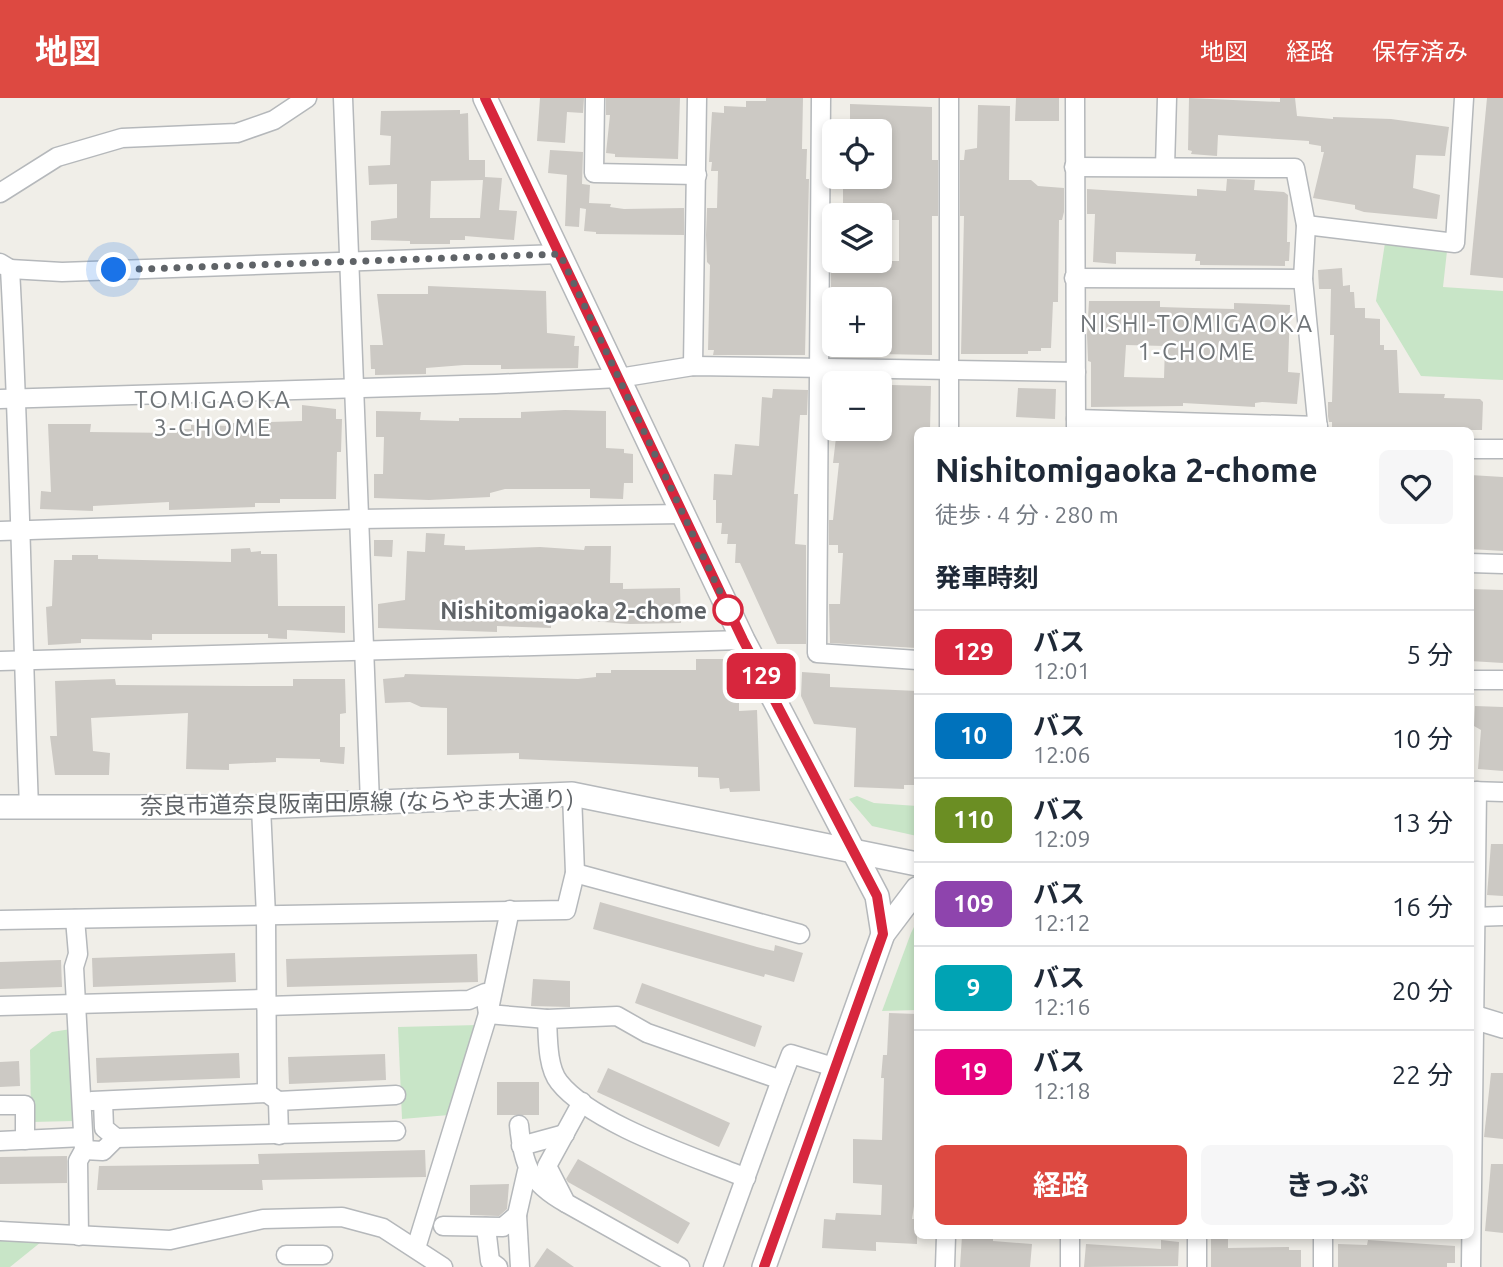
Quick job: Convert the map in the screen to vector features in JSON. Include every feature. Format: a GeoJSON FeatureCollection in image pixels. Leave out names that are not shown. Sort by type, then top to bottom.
{"type":"FeatureCollection","features":[{"type":"Feature","properties":{"kind":"street"},"geometry":{"type":"LineString","coordinates":[[0,194],[57,157],[122,138],[237,133],[274,120],[307,98]]}},
{"type":"Feature","properties":{"kind":"street"},"geometry":{"type":"LineString","coordinates":[[343,98],[347,260],[370,803]]}},
{"type":"Feature","properties":{"kind":"street"},"geometry":{"type":"LineString","coordinates":[[485,98],[743,640],[850,849],[877,896],[883,934]]}},
{"type":"Feature","properties":{"kind":"street"},"geometry":{"type":"LineString","coordinates":[[595,98],[594,173],[697,174]]}},
{"type":"Feature","properties":{"kind":"street"},"geometry":{"type":"LineString","coordinates":[[694,366],[697,98]]}},
{"type":"Feature","properties":{"kind":"street"},"geometry":{"type":"LineString","coordinates":[[821,98],[817,653],[914,660]]}},
{"type":"Feature","properties":{"kind":"street"},"geometry":{"type":"LineString","coordinates":[[949,98],[949,427]]}},
{"type":"Feature","properties":{"kind":"street"},"geometry":{"type":"LineString","coordinates":[[1075,98],[1076,425],[1237,427]]}},
{"type":"Feature","properties":{"kind":"street"},"geometry":{"type":"LineString","coordinates":[[1165,167],[1167,98]]}},
{"type":"Feature","properties":{"kind":"street"},"geometry":{"type":"LineString","coordinates":[[1306,225],[1455,243],[1461,99]]}},
{"type":"Feature","properties":{"kind":"street"},"geometry":{"type":"LineString","coordinates":[[1074,167],[1295,168],[1306,225],[1303,279],[1318,427]]}},
{"type":"Feature","properties":{"kind":"street"},"geometry":{"type":"LineString","coordinates":[[29,807],[22,661],[20,531],[8,399],[5,266],[62,272],[560,254]]}},
{"type":"Feature","properties":{"kind":"street"},"geometry":{"type":"LineString","coordinates":[[1074,278],[1303,279]]}},
{"type":"Feature","properties":{"kind":"street"},"geometry":{"type":"LineString","coordinates":[[8,399],[619,378],[694,366],[1076,372]]}},
{"type":"Feature","properties":{"kind":"street"},"geometry":{"type":"LineString","coordinates":[[1474,449],[1503,449]]}},
{"type":"Feature","properties":{"kind":"street"},"geometry":{"type":"LineString","coordinates":[[0,531],[359,519],[682,514]]}},
{"type":"Feature","properties":{"kind":"street"},"geometry":{"type":"LineString","coordinates":[[1474,564],[1503,564]]}},
{"type":"Feature","properties":{"kind":"street"},"geometry":{"type":"LineString","coordinates":[[0,661],[743,640]]}},
{"type":"Feature","properties":{"kind":"street"},"geometry":{"type":"LineString","coordinates":[[1474,680],[1503,680]]}},
{"type":"Feature","properties":{"kind":"street"},"geometry":{"type":"LineString","coordinates":[[1503,792],[1474,791],[1474,916],[1503,916]]}},
{"type":"Feature","properties":{"kind":"street"},"geometry":{"type":"LineString","coordinates":[[0,920],[566,910],[575,873],[572,794]]}},
{"type":"Feature","properties":{"kind":"street","name":"奈良市道奈良阪南田原線 (ならやま大通り)"},"geometry":{"type":"LineString","coordinates":[[0,807],[261,807],[572,794],[914,863]]}},
{"type":"Feature","properties":{"kind":"street"},"geometry":{"type":"LineString","coordinates":[[261,807],[266,916],[266,1002],[273,1097],[279,1135]]}},
{"type":"Feature","properties":{"kind":"street"},"geometry":{"type":"LineString","coordinates":[[575,873],[792,932],[789,913]]}},
{"type":"Feature","properties":{"kind":"street"},"geometry":{"type":"LineString","coordinates":[[764,1267],[883,934],[914,892]]}},
{"type":"Feature","properties":{"kind":"street"},"geometry":{"type":"LineString","coordinates":[[416,1248],[488,1014],[510,910]]}},
{"type":"Feature","properties":{"kind":"street"},"geometry":{"type":"LineString","coordinates":[[75,919],[78,954],[74,967],[84,1144],[78,1161],[79,1236]]}},
{"type":"Feature","properties":{"kind":"street"},"geometry":{"type":"LineString","coordinates":[[0,1006],[469,1000],[485,993],[488,1014]]}},
{"type":"Feature","properties":{"kind":"street"},"geometry":{"type":"LineString","coordinates":[[488,1014],[547,1019],[617,1016],[646,1033],[780,1080]]}},
{"type":"Feature","properties":{"kind":"street"},"geometry":{"type":"LineString","coordinates":[[1474,1018],[1503,1026]]}},
{"type":"Feature","properties":{"kind":"street"},"geometry":{"type":"LineString","coordinates":[[547,1019],[549,1051],[557,1081],[582,1102],[612,1121],[746,1178]]}},
{"type":"Feature","properties":{"kind":"street"},"geometry":{"type":"LineString","coordinates":[[713,1267],[791,1054],[837,1068]]}},
{"type":"Feature","properties":{"kind":"street"},"geometry":{"type":"LineString","coordinates":[[82,1101],[396,1095]]}},
{"type":"Feature","properties":{"kind":"street"},"geometry":{"type":"LineString","coordinates":[[103,1101],[104,1128],[116,1138],[396,1131]]}},
{"type":"Feature","properties":{"kind":"street"},"geometry":{"type":"LineString","coordinates":[[566,1203],[547,1166],[582,1102]]}},
{"type":"Feature","properties":{"kind":"street"},"geometry":{"type":"LineString","coordinates":[[0,1105],[25,1105],[25,1140]]}},
{"type":"Feature","properties":{"kind":"street"},"geometry":{"type":"LineString","coordinates":[[519,1125],[527,1171],[517,1215],[520,1267]]}},
{"type":"Feature","properties":{"kind":"street"},"geometry":{"type":"LineString","coordinates":[[521,1146],[565,1134]]}},
{"type":"Feature","properties":{"kind":"street"},"geometry":{"type":"LineString","coordinates":[[0,1141],[84,1144],[103,1151],[116,1138]]}},
{"type":"Feature","properties":{"kind":"street"},"geometry":{"type":"LineString","coordinates":[[527,1171],[546,1192],[680,1267]]}},
{"type":"Feature","properties":{"kind":"street"},"geometry":{"type":"LineString","coordinates":[[443,1227],[503,1227],[517,1215]]}},
{"type":"Feature","properties":{"kind":"street"},"geometry":{"type":"LineString","coordinates":[[0,1231],[170,1240],[263,1219],[342,1217],[383,1228],[443,1267]]}},
{"type":"Feature","properties":{"kind":"street"},"geometry":{"type":"LineString","coordinates":[[486,1227],[490,1261],[498,1267]]}},
{"type":"Feature","properties":{"kind":"street"},"geometry":{"type":"LineString","coordinates":[[945,1267],[946,1239]]}},
{"type":"Feature","properties":{"kind":"street"},"geometry":{"type":"LineString","coordinates":[[1070,1239],[1070,1267]]}},
{"type":"Feature","properties":{"kind":"street"},"geometry":{"type":"LineString","coordinates":[[1197,1239],[1197,1267]]}},
{"type":"Feature","properties":{"kind":"street"},"geometry":{"type":"LineString","coordinates":[[1323,1239],[1323,1267]]}},
{"type":"Feature","properties":{"kind":"street"},"geometry":{"type":"LineString","coordinates":[[1471,1239],[1471,1267]]}},
{"type":"Feature","properties":{"kind":"street"},"geometry":{"type":"LineString","coordinates":[[286,1255],[312,1259]]}},
{"type":"Feature","properties":{"kind":"green space"},"geometry":{"type":"Polygon","coordinates":[[[1385,243],[1447,251],[1443,287],[1503,291],[1503,380],[1421,376],[1376,301],[1385,243]]]}},
{"type":"Feature","properties":{"kind":"green space"},"geometry":{"type":"Polygon","coordinates":[[[857,796],[874,803],[914,806],[914,835],[872,826],[849,799],[857,796]]]}},
{"type":"Feature","properties":{"kind":"green space"},"geometry":{"type":"Polygon","coordinates":[[[914,927],[914,1010],[882,1011],[914,927]]]}},
{"type":"Feature","properties":{"kind":"green space"},"geometry":{"type":"Polygon","coordinates":[[[478,1025],[449,1115],[402,1119],[398,1027],[478,1025]]]}},
{"type":"Feature","properties":{"kind":"green space"},"geometry":{"type":"Polygon","coordinates":[[[71,1029],[74,1121],[31,1122],[30,1050],[52,1032],[71,1029]]]}},
{"type":"Feature","properties":{"kind":"green space"},"geometry":{"type":"Polygon","coordinates":[[[0,1239],[41,1242],[10,1267],[0,1267],[0,1239]]]}},
{"type":"Feature","properties":{"kind":"building"},"geometry":{"type":"Polygon","coordinates":[[[540,98],[584,98],[583,113],[567,112],[565,143],[537,141],[540,98]]]}},
{"type":"Feature","properties":{"kind":"building"},"geometry":{"type":"Polygon","coordinates":[[[606,98],[680,98],[678,159],[615,157],[615,154],[606,153],[610,115],[606,115],[606,98]]]}},
{"type":"Feature","properties":{"kind":"building"},"geometry":{"type":"Polygon","coordinates":[[[766,98],[803,98],[802,149],[807,149],[806,179],[809,179],[805,355],[713,355],[714,350],[708,350],[710,265],[707,262],[706,235],[707,208],[717,208],[718,171],[711,171],[712,162],[709,162],[712,112],[724,113],[724,106],[746,107],[746,101],[766,101],[766,98]]]}},
{"type":"Feature","properties":{"kind":"building"},"geometry":{"type":"Polygon","coordinates":[[[1016,98],[1059,98],[1059,121],[1015,121],[1016,98]]]}},
{"type":"Feature","properties":{"kind":"building"},"geometry":{"type":"Polygon","coordinates":[[[1189,98],[1280,102],[1280,98],[1295,98],[1297,116],[1391,119],[1449,127],[1445,156],[1416,155],[1413,188],[1440,195],[1437,219],[1364,212],[1355,209],[1355,205],[1313,198],[1324,152],[1321,152],[1321,146],[1309,144],[1309,141],[1218,135],[1217,156],[1191,154],[1192,151],[1188,150],[1189,98]]]}},
{"type":"Feature","properties":{"kind":"building"},"geometry":{"type":"Polygon","coordinates":[[[1487,98],[1503,98],[1503,278],[1470,275],[1487,98]]]}},
{"type":"Feature","properties":{"kind":"building"},"geometry":{"type":"Polygon","coordinates":[[[850,104],[932,107],[932,160],[938,160],[938,216],[932,216],[932,355],[892,354],[892,287],[831,287],[831,273],[892,273],[892,261],[899,261],[899,220],[892,220],[892,203],[843,203],[843,189],[892,189],[892,119],[850,119],[850,104]]]}},
{"type":"Feature","properties":{"kind":"building"},"geometry":{"type":"Polygon","coordinates":[[[978,105],[1010,106],[1009,180],[1031,180],[1038,186],[1064,188],[1064,212],[1062,220],[1059,220],[1058,302],[1053,302],[1051,348],[1028,351],[1028,354],[961,354],[964,216],[960,216],[960,160],[964,160],[965,150],[977,148],[978,105]]]}},
{"type":"Feature","properties":{"kind":"building"},"geometry":{"type":"Polygon","coordinates":[[[460,110],[460,114],[468,113],[469,160],[485,160],[485,177],[502,178],[499,210],[517,211],[514,240],[465,236],[465,240],[450,240],[450,244],[410,244],[410,241],[371,240],[371,221],[397,218],[397,184],[369,185],[368,166],[390,165],[391,136],[380,135],[381,111],[460,110]],[[483,180],[431,181],[430,218],[480,218],[483,180]]]}},
{"type":"Feature","properties":{"kind":"building"},"geometry":{"type":"Polygon","coordinates":[[[550,150],[583,152],[582,184],[590,185],[589,203],[611,204],[610,207],[624,209],[684,208],[684,235],[596,234],[584,231],[586,209],[580,208],[579,227],[565,226],[567,175],[548,173],[550,150]]]}},
{"type":"Feature","properties":{"kind":"building"},"geometry":{"type":"Polygon","coordinates":[[[1227,179],[1255,180],[1254,190],[1284,192],[1288,195],[1287,242],[1290,242],[1289,261],[1285,261],[1285,266],[1200,265],[1200,261],[1195,261],[1196,254],[1116,252],[1116,264],[1093,262],[1095,214],[1087,214],[1087,189],[1197,196],[1197,189],[1226,191],[1227,179]]]}},
{"type":"Feature","properties":{"kind":"building"},"geometry":{"type":"Polygon","coordinates":[[[1342,268],[1343,286],[1350,285],[1350,292],[1354,292],[1355,308],[1365,308],[1365,318],[1380,319],[1380,345],[1384,345],[1384,350],[1397,350],[1399,393],[1445,394],[1444,398],[1480,399],[1483,402],[1482,430],[1474,430],[1474,427],[1332,427],[1328,416],[1328,402],[1332,402],[1334,335],[1330,335],[1331,289],[1319,289],[1318,270],[1342,268]]]}},
{"type":"Feature","properties":{"kind":"building"},"geometry":{"type":"Polygon","coordinates":[[[428,286],[546,291],[547,333],[575,336],[574,346],[579,346],[578,368],[501,369],[501,365],[464,365],[426,368],[426,374],[375,375],[375,369],[371,369],[370,345],[383,345],[377,294],[428,294],[428,286]]]}},
{"type":"Feature","properties":{"kind":"building"},"geometry":{"type":"Polygon","coordinates":[[[1089,301],[1160,301],[1160,307],[1234,309],[1234,303],[1290,305],[1288,372],[1300,373],[1297,404],[1262,402],[1255,403],[1255,407],[1183,403],[1183,406],[1091,407],[1091,362],[1088,361],[1089,301]],[[1126,345],[1124,377],[1164,378],[1165,346],[1126,345]]]}},
{"type":"Feature","properties":{"kind":"building"},"geometry":{"type":"Polygon","coordinates":[[[892,385],[931,386],[930,427],[914,427],[914,648],[830,643],[829,604],[840,604],[843,553],[838,553],[838,545],[829,545],[829,520],[833,520],[839,463],[833,463],[836,441],[892,441],[892,385]]]}},
{"type":"Feature","properties":{"kind":"building"},"geometry":{"type":"Polygon","coordinates":[[[1018,388],[1056,389],[1055,419],[1016,417],[1018,388]]]}},
{"type":"Feature","properties":{"kind":"building"},"geometry":{"type":"Polygon","coordinates":[[[773,389],[808,390],[807,415],[800,415],[794,494],[798,494],[795,544],[806,545],[806,644],[777,644],[740,563],[735,563],[736,544],[727,544],[728,534],[721,534],[722,523],[716,523],[716,500],[713,500],[714,474],[732,475],[735,444],[759,446],[762,397],[772,398],[773,389]]]}},
{"type":"Feature","properties":{"kind":"building"},"geometry":{"type":"Polygon","coordinates":[[[302,405],[336,409],[336,419],[342,419],[341,452],[337,452],[336,499],[280,499],[280,503],[255,503],[255,507],[169,510],[169,502],[93,506],[93,511],[40,509],[41,491],[51,492],[48,424],[91,424],[90,432],[177,433],[177,429],[191,429],[191,425],[233,426],[233,423],[302,421],[302,405]]]}},
{"type":"Feature","properties":{"kind":"building"},"geometry":{"type":"Polygon","coordinates":[[[376,411],[421,412],[420,420],[459,421],[459,418],[521,418],[521,412],[606,411],[606,448],[624,449],[624,453],[633,454],[633,483],[624,483],[623,499],[590,498],[590,489],[505,489],[490,493],[490,497],[429,500],[374,498],[374,474],[383,474],[384,437],[376,437],[376,411]]]}},
{"type":"Feature","properties":{"kind":"building"},"geometry":{"type":"Polygon","coordinates":[[[1474,475],[1503,477],[1503,551],[1474,549],[1474,475]]]}},
{"type":"Feature","properties":{"kind":"building"},"geometry":{"type":"Polygon","coordinates":[[[426,533],[445,534],[444,545],[465,546],[465,550],[540,547],[584,550],[585,546],[611,546],[610,583],[623,583],[623,589],[680,588],[681,623],[630,624],[551,618],[551,628],[497,626],[497,632],[378,628],[378,604],[405,600],[407,551],[425,552],[426,533]]]}},
{"type":"Feature","properties":{"kind":"building"},"geometry":{"type":"Polygon","coordinates":[[[374,540],[393,540],[392,557],[374,556],[374,540]]]}},
{"type":"Feature","properties":{"kind":"building"},"geometry":{"type":"Polygon","coordinates":[[[250,548],[251,552],[277,554],[278,606],[345,606],[345,633],[287,630],[287,639],[268,638],[268,634],[152,634],[152,640],[81,639],[81,643],[48,645],[46,607],[52,606],[54,560],[72,560],[72,555],[98,555],[98,559],[231,562],[231,549],[250,548]]]}},
{"type":"Feature","properties":{"kind":"building"},"geometry":{"type":"Polygon","coordinates":[[[1474,589],[1503,590],[1503,663],[1474,661],[1474,589]]]}},
{"type":"Feature","properties":{"kind":"building"},"geometry":{"type":"Polygon","coordinates":[[[696,659],[733,659],[733,683],[739,683],[739,711],[757,710],[760,791],[730,792],[729,788],[720,789],[719,778],[698,777],[698,767],[519,759],[519,753],[447,755],[447,708],[421,707],[410,702],[385,703],[383,679],[404,677],[405,674],[578,679],[596,677],[596,673],[611,673],[611,670],[696,670],[696,659]]]}},
{"type":"Feature","properties":{"kind":"building"},"geometry":{"type":"Polygon","coordinates":[[[802,672],[830,674],[830,687],[914,691],[914,785],[904,785],[904,789],[854,787],[856,728],[814,724],[801,696],[802,672]]]}},
{"type":"Feature","properties":{"kind":"building"},"geometry":{"type":"Polygon","coordinates":[[[115,679],[116,685],[293,686],[293,679],[345,679],[346,713],[340,714],[340,747],[345,747],[344,764],[320,762],[320,759],[276,758],[276,762],[229,764],[229,770],[186,769],[188,713],[91,718],[93,751],[110,753],[109,775],[55,775],[50,736],[57,736],[55,681],[115,679]]]}},
{"type":"Feature","properties":{"kind":"building"},"geometry":{"type":"Polygon","coordinates":[[[1475,706],[1503,707],[1503,771],[1478,769],[1481,730],[1474,726],[1475,706]]]}},
{"type":"Feature","properties":{"kind":"building"},"geometry":{"type":"Polygon","coordinates":[[[1491,844],[1503,844],[1503,896],[1487,895],[1491,844]]]}},
{"type":"Feature","properties":{"kind":"building"},"geometry":{"type":"Polygon","coordinates":[[[600,902],[757,947],[774,951],[775,945],[803,953],[794,982],[765,974],[764,977],[593,929],[600,902]]]}},
{"type":"Feature","properties":{"kind":"building"},"geometry":{"type":"Polygon","coordinates":[[[235,953],[236,982],[93,987],[92,958],[235,953]]]}},
{"type":"Feature","properties":{"kind":"building"},"geometry":{"type":"Polygon","coordinates":[[[477,954],[478,982],[287,987],[286,959],[477,954]]]}},
{"type":"Feature","properties":{"kind":"building"},"geometry":{"type":"Polygon","coordinates":[[[61,960],[62,987],[0,989],[0,962],[61,960]]]}},
{"type":"Feature","properties":{"kind":"building"},"geometry":{"type":"Polygon","coordinates":[[[533,979],[570,981],[570,1007],[531,1006],[533,979]]]}},
{"type":"Feature","properties":{"kind":"building"},"geometry":{"type":"Polygon","coordinates":[[[642,983],[762,1026],[755,1047],[635,1003],[642,983]]]}},
{"type":"Feature","properties":{"kind":"building"},"geometry":{"type":"Polygon","coordinates":[[[889,1013],[914,1014],[912,1219],[917,1244],[876,1242],[876,1251],[822,1248],[824,1219],[835,1220],[836,1213],[881,1215],[882,1185],[853,1183],[853,1139],[882,1140],[884,1078],[881,1078],[883,1055],[887,1055],[889,1013]]]}},
{"type":"Feature","properties":{"kind":"building"},"geometry":{"type":"Polygon","coordinates":[[[239,1053],[240,1078],[97,1083],[96,1058],[239,1053]]]}},
{"type":"Feature","properties":{"kind":"building"},"geometry":{"type":"Polygon","coordinates":[[[385,1054],[386,1080],[289,1084],[288,1057],[385,1054]]]}},
{"type":"Feature","properties":{"kind":"building"},"geometry":{"type":"Polygon","coordinates":[[[19,1061],[20,1086],[0,1087],[0,1062],[19,1061]]]}},
{"type":"Feature","properties":{"kind":"building"},"geometry":{"type":"Polygon","coordinates":[[[608,1068],[730,1123],[719,1147],[597,1092],[608,1068]]]}},
{"type":"Feature","properties":{"kind":"building"},"geometry":{"type":"Polygon","coordinates":[[[1491,1073],[1503,1073],[1503,1139],[1484,1137],[1491,1073]]]}},
{"type":"Feature","properties":{"kind":"building"},"geometry":{"type":"Polygon","coordinates":[[[497,1082],[539,1082],[539,1115],[497,1115],[497,1082]]]}},
{"type":"Feature","properties":{"kind":"building"},"geometry":{"type":"Polygon","coordinates":[[[425,1150],[426,1177],[262,1180],[263,1190],[97,1190],[99,1166],[259,1164],[258,1154],[425,1150]]]}},
{"type":"Feature","properties":{"kind":"building"},"geometry":{"type":"Polygon","coordinates":[[[67,1156],[67,1183],[0,1184],[0,1157],[67,1156]]]}},
{"type":"Feature","properties":{"kind":"building"},"geometry":{"type":"Polygon","coordinates":[[[578,1159],[690,1223],[678,1244],[568,1182],[566,1179],[578,1159]]]}},
{"type":"Feature","properties":{"kind":"building"},"geometry":{"type":"Polygon","coordinates":[[[1491,1164],[1503,1164],[1503,1233],[1485,1231],[1491,1164]]]}},
{"type":"Feature","properties":{"kind":"building"},"geometry":{"type":"Polygon","coordinates":[[[509,1184],[507,1209],[499,1216],[470,1215],[470,1185],[509,1184]]]}},
{"type":"Feature","properties":{"kind":"building"},"geometry":{"type":"Polygon","coordinates":[[[962,1239],[993,1239],[1032,1244],[1030,1267],[960,1267],[962,1239]]]}},
{"type":"Feature","properties":{"kind":"building"},"geometry":{"type":"Polygon","coordinates":[[[1211,1239],[1228,1239],[1228,1248],[1289,1247],[1289,1250],[1301,1250],[1301,1267],[1211,1267],[1211,1239]]]}},
{"type":"Feature","properties":{"kind":"building"},"geometry":{"type":"Polygon","coordinates":[[[1161,1240],[1179,1242],[1178,1266],[1084,1267],[1086,1244],[1161,1249],[1161,1240]]]}},
{"type":"Feature","properties":{"kind":"building"},"geometry":{"type":"Polygon","coordinates":[[[1368,1240],[1455,1246],[1455,1263],[1447,1263],[1447,1267],[1338,1267],[1338,1244],[1367,1245],[1368,1240]]]}},
{"type":"Feature","properties":{"kind":"building"},"geometry":{"type":"Polygon","coordinates":[[[547,1248],[574,1267],[534,1267],[547,1248]]]}},
{"type":"Feature","properties":{"kind":"bus line","name":"129"},"geometry":{"type":"LineString","coordinates":[[485,98],[743,640],[850,849],[877,896],[883,934],[764,1267]]}},
{"type":"Feature","properties":{"kind":"place","name":"Nishitomigaoka 2-chome"},"geometry":{"type":"Point","coordinates":[728,610]}},
{"type":"Feature","properties":{"kind":"district","name":"NISHI-TOMIGAOKA 1-CHOME"},"geometry":{"type":"Point","coordinates":[1197,337]}},
{"type":"Feature","properties":{"kind":"district","name":"TOMIGAOKA 3-CHOME"},"geometry":{"type":"Point","coordinates":[213,413]}},
{"type":"Feature","properties":{"kind":"route"},"geometry":{"type":"LineString","coordinates":[[114,270],[560,254],[731,615],[728,610]]}}]}
